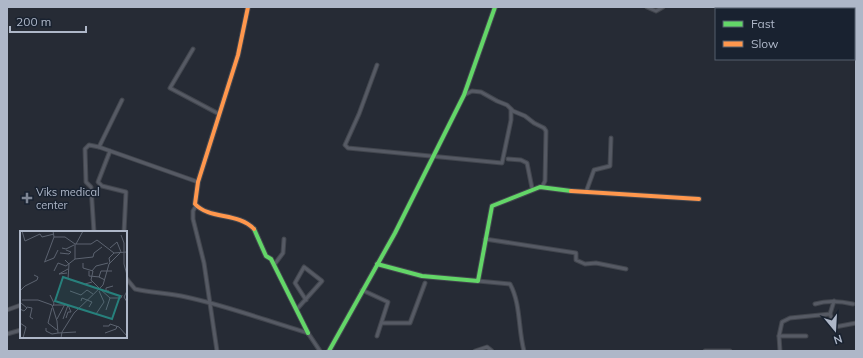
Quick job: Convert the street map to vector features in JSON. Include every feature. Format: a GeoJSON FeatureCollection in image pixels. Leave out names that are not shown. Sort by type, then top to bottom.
{"type":"FeatureCollection","features":[{"type":"Feature","properties":{"kind":"street"},"geometry":{"type":"LineString","coordinates":[[216,351],[204,263],[193,219],[193,211],[196,206],[194,202],[198,182],[238,55],[248,7]]}},
{"type":"Feature","properties":{"kind":"street"},"geometry":{"type":"LineString","coordinates":[[329,351],[395,232],[464,95],[495,7]]}},
{"type":"Feature","properties":{"kind":"street"},"geometry":{"type":"LineString","coordinates":[[648,7],[652,10],[659,10],[663,7]]}},
{"type":"Feature","properties":{"kind":"street"},"geometry":{"type":"LineString","coordinates":[[193,49],[170,88],[219,114]]}},
{"type":"Feature","properties":{"kind":"street"},"geometry":{"type":"LineString","coordinates":[[377,65],[359,114],[345,145],[346,147],[502,163],[511,120],[511,109]]}},
{"type":"Feature","properties":{"kind":"street"},"geometry":{"type":"LineString","coordinates":[[464,95],[472,91],[481,92],[507,105],[511,109],[545,129],[545,181],[542,187]]}},
{"type":"Feature","properties":{"kind":"street"},"geometry":{"type":"LineString","coordinates":[[99,147],[122,100]]}},
{"type":"Feature","properties":{"kind":"street"},"geometry":{"type":"LineString","coordinates":[[586,192],[594,170],[608,167],[611,164],[611,138]]}},
{"type":"Feature","properties":{"kind":"street"},"geometry":{"type":"LineString","coordinates":[[94,231],[91,187],[86,182],[86,149],[89,146],[99,147],[198,182]]}},
{"type":"Feature","properties":{"kind":"street"},"geometry":{"type":"LineString","coordinates":[[110,151],[98,182],[102,186],[126,192],[124,231]]}},
{"type":"Feature","properties":{"kind":"street"},"geometry":{"type":"LineString","coordinates":[[508,159],[521,160],[527,163],[532,188]]}},
{"type":"Feature","properties":{"kind":"street"},"geometry":{"type":"LineString","coordinates":[[478,281],[485,239],[494,204],[520,195],[532,188],[542,187],[586,192],[699,198]]}},
{"type":"Feature","properties":{"kind":"street"},"geometry":{"type":"LineString","coordinates":[[196,206],[250,224],[254,229],[266,256],[274,265],[308,333],[320,351]]}},
{"type":"Feature","properties":{"kind":"street"},"geometry":{"type":"LineString","coordinates":[[274,265],[283,253],[284,239]]}},
{"type":"Feature","properties":{"kind":"street"},"geometry":{"type":"LineString","coordinates":[[485,239],[576,253],[576,260],[585,264],[596,263],[626,269]]}},
{"type":"Feature","properties":{"kind":"street"},"geometry":{"type":"LineString","coordinates":[[377,264],[422,276],[510,284],[516,295],[519,335],[524,351]]}},
{"type":"Feature","properties":{"kind":"street"},"geometry":{"type":"LineString","coordinates":[[297,310],[306,300],[322,280],[304,268],[295,283],[306,300]]}},
{"type":"Feature","properties":{"kind":"street"},"geometry":{"type":"LineString","coordinates":[[127,279],[135,289],[186,297],[210,303],[245,312],[268,322],[308,333]]}},
{"type":"Feature","properties":{"kind":"street"},"geometry":{"type":"LineString","coordinates":[[382,322],[410,323],[425,283]]}},
{"type":"Feature","properties":{"kind":"street"},"geometry":{"type":"LineString","coordinates":[[362,290],[387,300],[388,304],[377,336]]}},
{"type":"Feature","properties":{"kind":"street"},"geometry":{"type":"LineString","coordinates":[[815,304],[824,301],[853,304]]}},
{"type":"Feature","properties":{"kind":"street"},"geometry":{"type":"LineString","coordinates":[[834,301],[830,314],[835,327],[856,323]]}},
{"type":"Feature","properties":{"kind":"street"},"geometry":{"type":"LineString","coordinates":[[7,310],[20,306]]}},
{"type":"Feature","properties":{"kind":"street"},"geometry":{"type":"LineString","coordinates":[[780,351],[779,336],[782,322],[815,314],[830,314]]}},
{"type":"Feature","properties":{"kind":"street"},"geometry":{"type":"LineString","coordinates":[[7,334],[20,330]]}},
{"type":"Feature","properties":{"kind":"street"},"geometry":{"type":"LineString","coordinates":[[779,336],[806,336]]}},
{"type":"Feature","properties":{"kind":"street"},"geometry":{"type":"LineString","coordinates":[[475,351],[487,347],[492,351]]}},
{"type":"Feature","properties":{"kind":"street"},"geometry":{"type":"LineString","coordinates":[[705,351],[730,351]]}},
{"type":"Feature","properties":{"kind":"traffic: fast"},"geometry":{"type":"LineString","coordinates":[[329,351],[395,233],[464,95],[495,7]]}},
{"type":"Feature","properties":{"kind":"traffic: fast"},"geometry":{"type":"LineString","coordinates":[[377,264],[422,276],[478,281],[492,206],[540,187],[571,191]]}},
{"type":"Feature","properties":{"kind":"traffic: fast"},"geometry":{"type":"LineString","coordinates":[[254,229],[266,256],[271,259],[308,333]]}},
{"type":"Feature","properties":{"kind":"traffic: slow"},"geometry":{"type":"LineString","coordinates":[[248,7],[238,55],[198,182],[195,204],[208,212],[240,220],[254,229]]}},
{"type":"Feature","properties":{"kind":"traffic: slow"},"geometry":{"type":"LineString","coordinates":[[571,191],[699,199]]}},
{"type":"Feature","properties":{"kind":"place","name":"Viks medical center"},"geometry":{"type":"Point","coordinates":[27,198]}}]}
